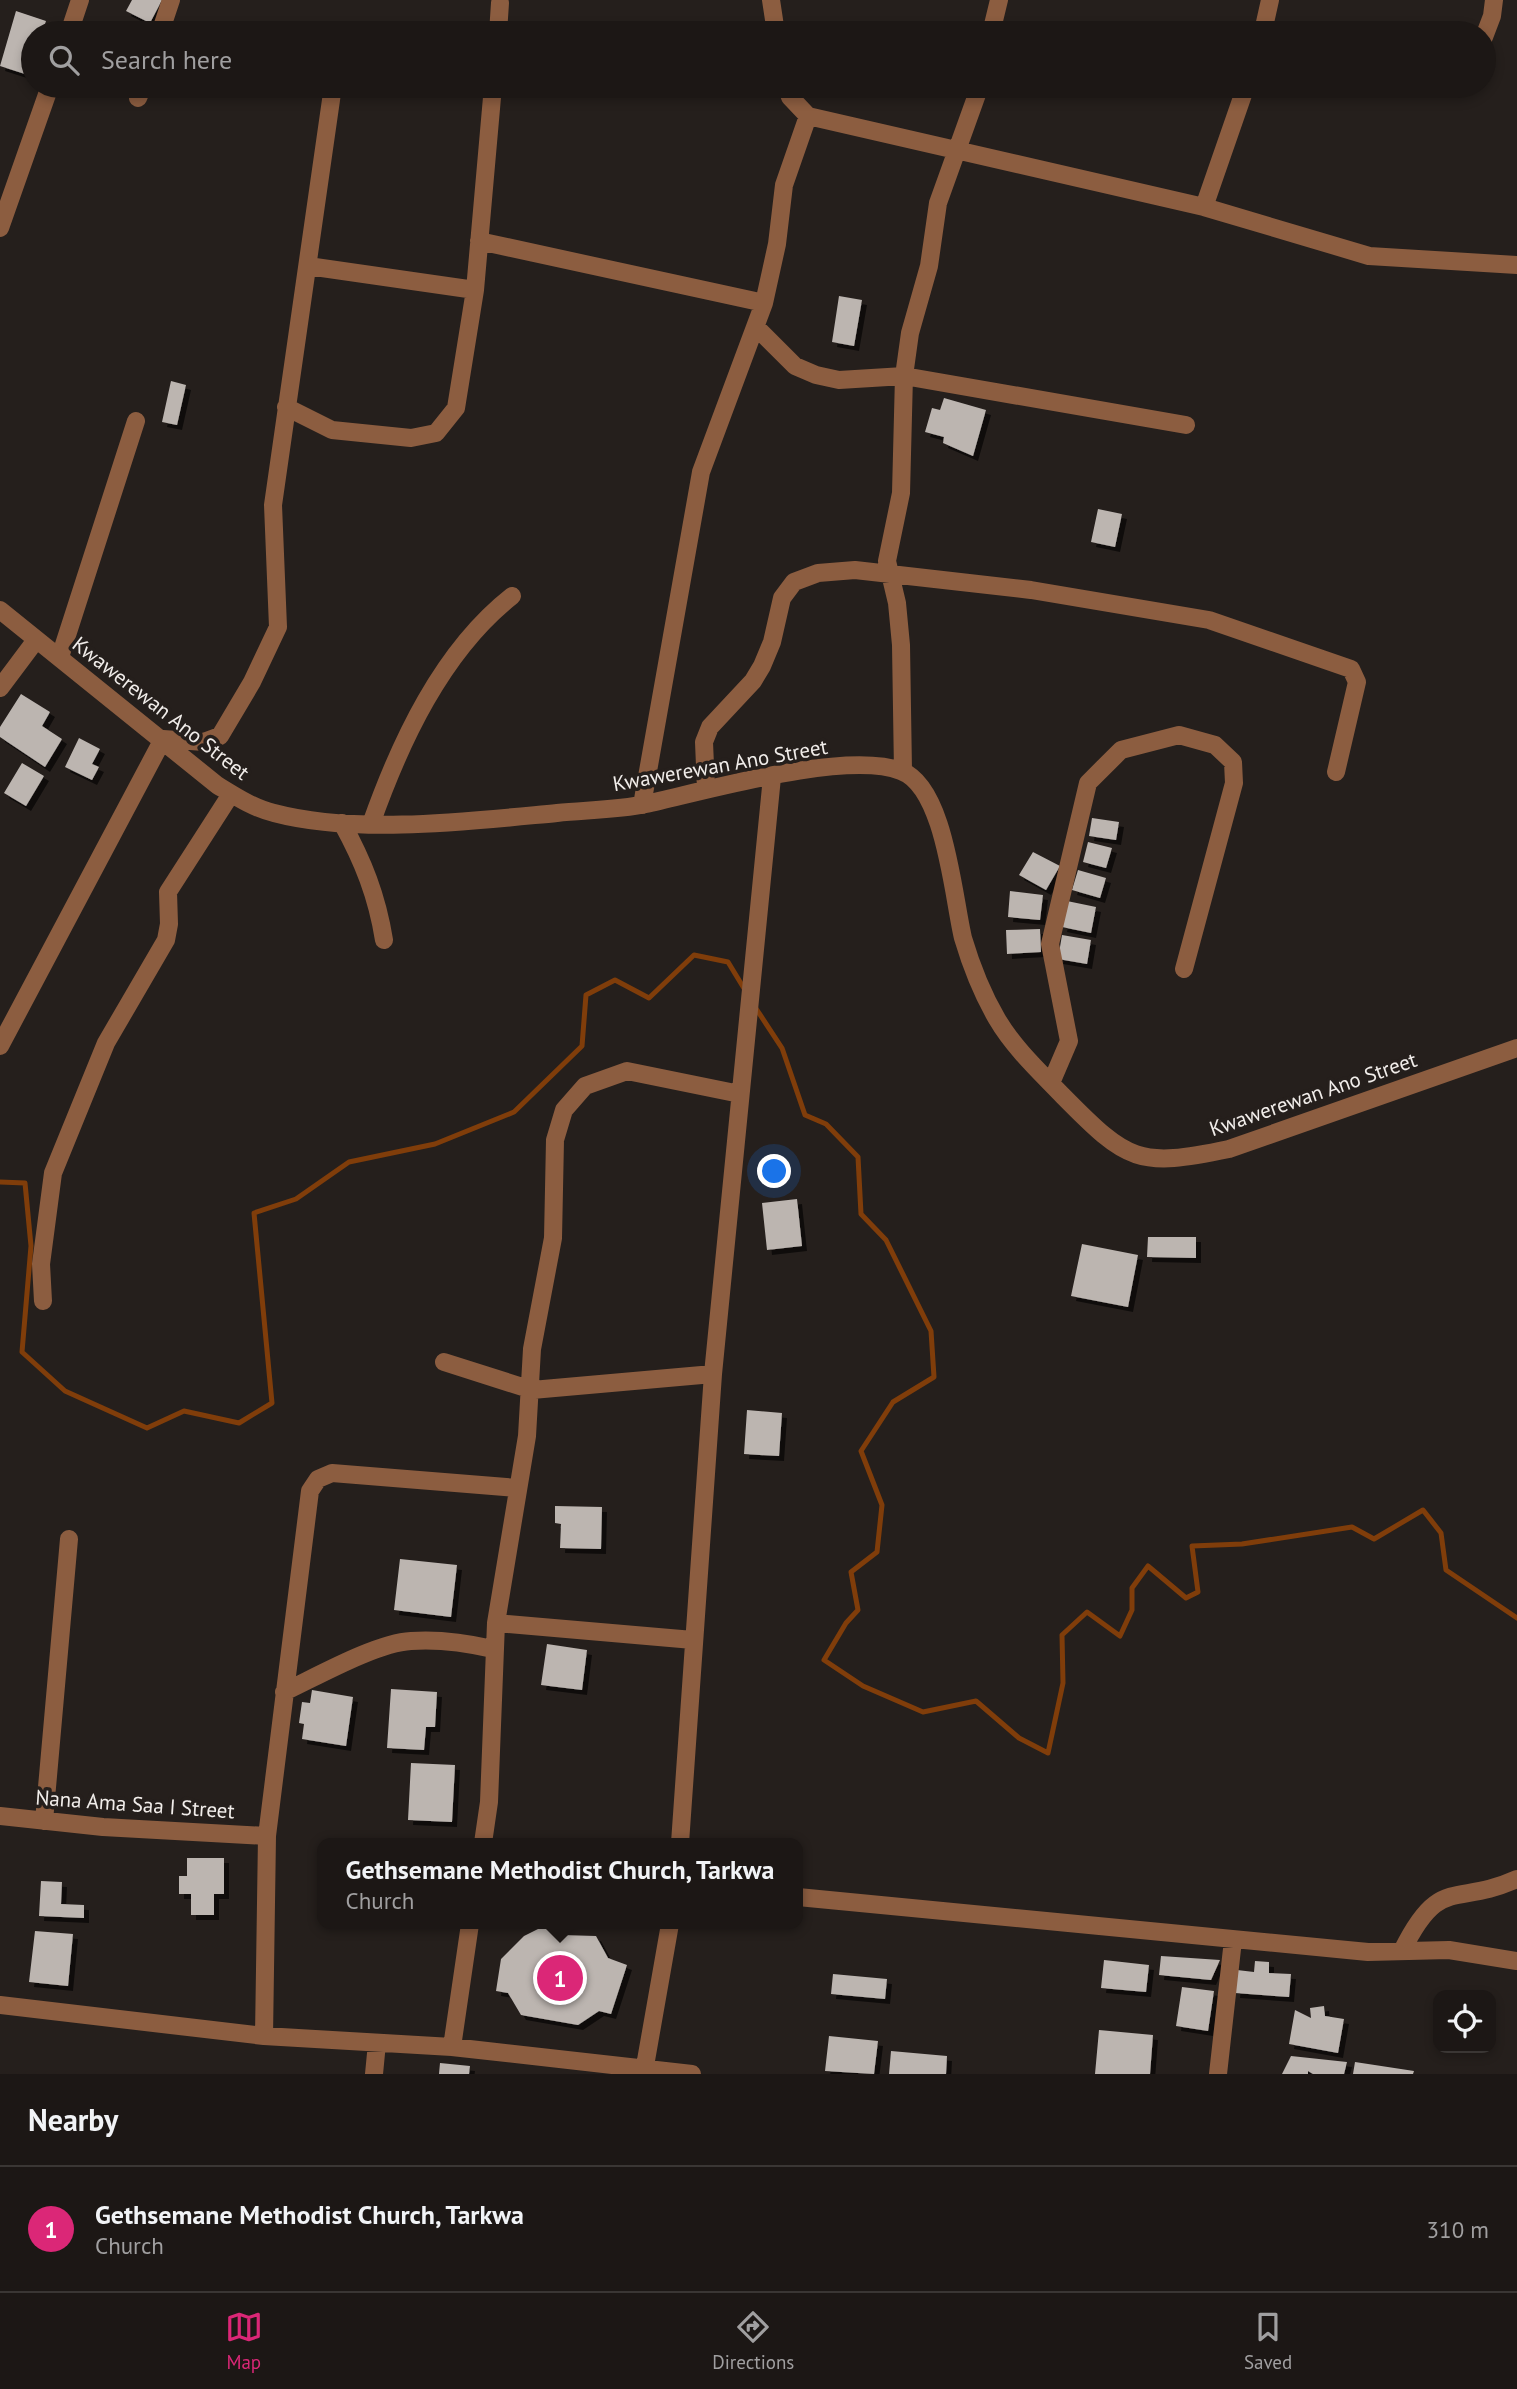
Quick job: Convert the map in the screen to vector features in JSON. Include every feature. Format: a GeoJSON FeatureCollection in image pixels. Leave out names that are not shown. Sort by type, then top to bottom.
{"type":"FeatureCollection","features":[{"type":"Feature","properties":{"kind":"street"},"geometry":{"type":"LineString","coordinates":[[73,21],[80,0]]}},
{"type":"Feature","properties":{"kind":"street"},"geometry":{"type":"LineString","coordinates":[[164,21],[171,0]]}},
{"type":"Feature","properties":{"kind":"street"},"geometry":{"type":"LineString","coordinates":[[771,0],[774,21]]}},
{"type":"Feature","properties":{"kind":"street"},"geometry":{"type":"LineString","coordinates":[[994,21],[999,0]]}},
{"type":"Feature","properties":{"kind":"street"},"geometry":{"type":"LineString","coordinates":[[1265,21],[1270,0]]}},
{"type":"Feature","properties":{"kind":"street"},"geometry":{"type":"LineString","coordinates":[[1490,21],[1494,0]]}},
{"type":"Feature","properties":{"kind":"street"},"geometry":{"type":"LineString","coordinates":[[499,21],[500,3]]}},
{"type":"Feature","properties":{"kind":"street"},"geometry":{"type":"LineString","coordinates":[[0,228],[46,98]]}},
{"type":"Feature","properties":{"kind":"street"},"geometry":{"type":"LineString","coordinates":[[0,1046],[163,739],[204,742],[220,736],[252,682],[278,627],[273,505],[331,98]]}},
{"type":"Feature","properties":{"kind":"street"},"geometry":{"type":"LineString","coordinates":[[286,407],[332,430],[411,438],[436,433],[456,408],[475,290],[492,98]]}},
{"type":"Feature","properties":{"kind":"street"},"geometry":{"type":"LineString","coordinates":[[791,98],[808,116],[1205,206],[1369,256],[1517,265]]}},
{"type":"Feature","properties":{"kind":"street"},"geometry":{"type":"LineString","coordinates":[[902,771],[901,645],[897,603],[888,575],[887,549],[901,493],[904,376],[911,333],[929,266],[938,203],[975,98]]}},
{"type":"Feature","properties":{"kind":"street"},"geometry":{"type":"LineString","coordinates":[[1205,206],[1241,98]]}},
{"type":"Feature","properties":{"kind":"street"},"geometry":{"type":"LineString","coordinates":[[642,805],[701,472],[764,303],[777,244],[784,185],[808,116]]}},
{"type":"Feature","properties":{"kind":"street"},"geometry":{"type":"LineString","coordinates":[[479,241],[764,303]]}},
{"type":"Feature","properties":{"kind":"street"},"geometry":{"type":"LineString","coordinates":[[308,266],[475,290]]}},
{"type":"Feature","properties":{"kind":"street"},"geometry":{"type":"LineString","coordinates":[[756,327],[795,366],[817,375],[839,380],[904,376],[1186,425]]}},
{"type":"Feature","properties":{"kind":"street"},"geometry":{"type":"LineString","coordinates":[[60,657],[136,421]]}},
{"type":"Feature","properties":{"kind":"street"},"geometry":{"type":"LineString","coordinates":[[706,789],[704,741],[710,726],[753,681],[772,642],[782,598],[794,582],[818,573],[855,570],[1031,590],[1209,621],[1351,669],[1357,682],[1336,772]]}},
{"type":"Feature","properties":{"kind":"street"},"geometry":{"type":"LineString","coordinates":[[371,824],[390,770],[436,685],[488,615],[512,596]]}},
{"type":"Feature","properties":{"kind":"street","name":"Kwawerewan Ano Street"},"geometry":{"type":"LineString","coordinates":[[0,610],[231,794],[272,813],[371,824],[512,817],[642,805],[706,789],[828,767],[872,766],[902,771],[923,789],[936,812],[964,940],[997,1020],[1025,1057],[1119,1149],[1148,1159],[1188,1158],[1229,1149],[1517,1048]]}},
{"type":"Feature","properties":{"kind":"street"},"geometry":{"type":"LineString","coordinates":[[0,688],[36,640]]}},
{"type":"Feature","properties":{"kind":"street"},"geometry":{"type":"LineString","coordinates":[[1051,1083],[1069,1041],[1050,944],[1088,783],[1121,750],[1179,735],[1214,745],[1233,762],[1234,783],[1184,969]]}},
{"type":"Feature","properties":{"kind":"street"},"geometry":{"type":"LineString","coordinates":[[680,1838],[713,1374],[772,777]]}},
{"type":"Feature","properties":{"kind":"street"},"geometry":{"type":"LineString","coordinates":[[43,1301],[41,1264],[53,1173],[106,1043],[166,940],[169,924],[168,892],[231,794]]}},
{"type":"Feature","properties":{"kind":"street"},"geometry":{"type":"LineString","coordinates":[[342,822],[368,872],[378,905],[384,940]]}},
{"type":"Feature","properties":{"kind":"street"},"geometry":{"type":"LineString","coordinates":[[484,1838],[489,1802],[493,1649],[532,1390],[532,1349],[553,1238],[555,1140],[564,1110],[585,1086],[626,1071],[740,1094]]}},
{"type":"Feature","properties":{"kind":"street"},"geometry":{"type":"LineString","coordinates":[[444,1362],[532,1390],[713,1374]]}},
{"type":"Feature","properties":{"kind":"street"},"geometry":{"type":"LineString","coordinates":[[264,2036],[267,1836],[310,1491],[318,1479],[332,1473],[518,1488]]}},
{"type":"Feature","properties":{"kind":"street"},"geometry":{"type":"LineString","coordinates":[[44,1821],[69,1539]]}},
{"type":"Feature","properties":{"kind":"street"},"geometry":{"type":"LineString","coordinates":[[496,1623],[693,1640]]}},
{"type":"Feature","properties":{"kind":"street"},"geometry":{"type":"LineString","coordinates":[[284,1692],[365,1655],[410,1641],[468,1643],[493,1649]]}},
{"type":"Feature","properties":{"kind":"street","name":"Nana Ama Saa I Street"},"geometry":{"type":"LineString","coordinates":[[0,1816],[267,1836]]}},
{"type":"Feature","properties":{"kind":"street"},"geometry":{"type":"LineString","coordinates":[[1402,1951],[1413,1929],[1429,1908],[1444,1896],[1496,1888],[1517,1879]]}},
{"type":"Feature","properties":{"kind":"street"},"geometry":{"type":"LineString","coordinates":[[803,1897],[1368,1952],[1449,1950],[1517,1961]]}},
{"type":"Feature","properties":{"kind":"street"},"geometry":{"type":"LineString","coordinates":[[452,2047],[469,1929]]}},
{"type":"Feature","properties":{"kind":"street"},"geometry":{"type":"LineString","coordinates":[[645,2066],[669,1929]]}},
{"type":"Feature","properties":{"kind":"street"},"geometry":{"type":"LineString","coordinates":[[1218,2074],[1233,1940]]}},
{"type":"Feature","properties":{"kind":"street"},"geometry":{"type":"LineString","coordinates":[[0,2005],[264,2036],[452,2047],[645,2066],[692,2074]]}},
{"type":"Feature","properties":{"kind":"street"},"geometry":{"type":"LineString","coordinates":[[374,2074],[377,2043]]}},
{"type":"Feature","properties":{"kind":"building"},"geometry":{"type":"Polygon","coordinates":[[[132,0],[162,0],[151,21],[126,11],[132,0]]]}},
{"type":"Feature","properties":{"kind":"building"},"geometry":{"type":"Polygon","coordinates":[[[16,11],[46,21],[21,21],[21,73],[0,66],[16,11]]]}},
{"type":"Feature","properties":{"kind":"building"},"geometry":{"type":"Polygon","coordinates":[[[839,296],[862,300],[854,346],[832,342],[839,296]]]}},
{"type":"Feature","properties":{"kind":"building"},"geometry":{"type":"Polygon","coordinates":[[[171,381],[186,385],[177,425],[162,422],[171,381]]]}},
{"type":"Feature","properties":{"kind":"building"},"geometry":{"type":"Polygon","coordinates":[[[944,398],[986,410],[973,456],[943,443],[944,437],[925,432],[932,408],[940,410],[944,398]]]}},
{"type":"Feature","properties":{"kind":"building"},"geometry":{"type":"Polygon","coordinates":[[[1098,509],[1122,514],[1115,547],[1091,542],[1098,509]]]}},
{"type":"Feature","properties":{"kind":"building"},"geometry":{"type":"Polygon","coordinates":[[[21,694],[50,712],[42,726],[62,739],[45,767],[0,737],[0,727],[21,694]]]}},
{"type":"Feature","properties":{"kind":"building"},"geometry":{"type":"Polygon","coordinates":[[[79,738],[100,749],[92,764],[99,767],[92,780],[65,767],[79,738]]]}},
{"type":"Feature","properties":{"kind":"building"},"geometry":{"type":"Polygon","coordinates":[[[22,763],[44,776],[26,806],[4,793],[22,763]]]}},
{"type":"Feature","properties":{"kind":"building"},"geometry":{"type":"Polygon","coordinates":[[[1092,818],[1119,822],[1116,840],[1089,836],[1092,818]]]}},
{"type":"Feature","properties":{"kind":"building"},"geometry":{"type":"Polygon","coordinates":[[[1088,842],[1112,848],[1106,868],[1083,862],[1088,842]]]}},
{"type":"Feature","properties":{"kind":"building"},"geometry":{"type":"Polygon","coordinates":[[[1033,852],[1060,866],[1046,890],[1019,875],[1033,852]]]}},
{"type":"Feature","properties":{"kind":"building"},"geometry":{"type":"Polygon","coordinates":[[[1078,870],[1106,878],[1100,898],[1072,890],[1078,870]]]}},
{"type":"Feature","properties":{"kind":"building"},"geometry":{"type":"Polygon","coordinates":[[[1010,891],[1043,895],[1040,920],[1008,917],[1010,891]]]}},
{"type":"Feature","properties":{"kind":"building"},"geometry":{"type":"Polygon","coordinates":[[[1067,901],[1096,907],[1091,933],[1062,927],[1067,901]]]}},
{"type":"Feature","properties":{"kind":"building"},"geometry":{"type":"Polygon","coordinates":[[[1040,929],[1041,952],[1007,954],[1006,930],[1040,929]]]}},
{"type":"Feature","properties":{"kind":"building"},"geometry":{"type":"Polygon","coordinates":[[[1062,935],[1091,940],[1087,964],[1058,959],[1062,935]]]}},
{"type":"Feature","properties":{"kind":"building"},"geometry":{"type":"Polygon","coordinates":[[[797,1199],[802,1246],[767,1250],[762,1203],[797,1199]]]}},
{"type":"Feature","properties":{"kind":"building"},"geometry":{"type":"Polygon","coordinates":[[[1148,1237],[1196,1237],[1196,1258],[1147,1257],[1148,1237]]]}},
{"type":"Feature","properties":{"kind":"building"},"geometry":{"type":"Polygon","coordinates":[[[1082,1244],[1138,1255],[1128,1307],[1071,1296],[1082,1244]]]}},
{"type":"Feature","properties":{"kind":"building"},"geometry":{"type":"Polygon","coordinates":[[[747,1410],[782,1413],[779,1456],[744,1454],[747,1410]]]}},
{"type":"Feature","properties":{"kind":"building"},"geometry":{"type":"Polygon","coordinates":[[[555,1506],[602,1507],[601,1549],[560,1548],[561,1524],[555,1523],[555,1506]]]}},
{"type":"Feature","properties":{"kind":"building"},"geometry":{"type":"Polygon","coordinates":[[[400,1559],[457,1565],[451,1617],[394,1610],[400,1559]]]}},
{"type":"Feature","properties":{"kind":"building"},"geometry":{"type":"Polygon","coordinates":[[[547,1644],[587,1650],[582,1690],[541,1685],[547,1644]]]}},
{"type":"Feature","properties":{"kind":"building"},"geometry":{"type":"Polygon","coordinates":[[[391,1689],[437,1692],[435,1727],[426,1727],[424,1750],[387,1748],[391,1689]]]}},
{"type":"Feature","properties":{"kind":"building"},"geometry":{"type":"Polygon","coordinates":[[[312,1690],[353,1697],[346,1746],[302,1739],[304,1724],[299,1723],[302,1702],[310,1703],[312,1690]]]}},
{"type":"Feature","properties":{"kind":"building"},"geometry":{"type":"Polygon","coordinates":[[[411,1763],[455,1765],[452,1822],[408,1820],[411,1763]]]}},
{"type":"Feature","properties":{"kind":"building"},"geometry":{"type":"Polygon","coordinates":[[[187,1858],[224,1858],[224,1894],[214,1894],[214,1915],[191,1915],[191,1894],[179,1894],[179,1876],[187,1876],[187,1858]]]}},
{"type":"Feature","properties":{"kind":"building"},"geometry":{"type":"Polygon","coordinates":[[[41,1881],[62,1882],[61,1904],[84,1905],[84,1918],[39,1916],[41,1881]]]}},
{"type":"Feature","properties":{"kind":"building"},"geometry":{"type":"Polygon","coordinates":[[[538,1929],[554,1929],[562,1935],[596,1936],[608,1958],[627,1965],[611,2014],[599,2011],[578,2025],[521,2015],[508,1993],[496,1991],[501,1959],[524,1936],[538,1929]]]}},
{"type":"Feature","properties":{"kind":"building"},"geometry":{"type":"Polygon","coordinates":[[[35,1931],[73,1934],[68,1986],[29,1982],[35,1931]]]}},
{"type":"Feature","properties":{"kind":"building"},"geometry":{"type":"Polygon","coordinates":[[[1161,1956],[1220,1960],[1211,1980],[1159,1975],[1161,1956]]]}},
{"type":"Feature","properties":{"kind":"building"},"geometry":{"type":"Polygon","coordinates":[[[1104,1960],[1149,1965],[1146,1992],[1101,1988],[1104,1960]]]}},
{"type":"Feature","properties":{"kind":"building"},"geometry":{"type":"Polygon","coordinates":[[[1255,1961],[1269,1962],[1269,1973],[1291,1974],[1289,1997],[1235,1993],[1237,1970],[1254,1972],[1255,1961]]]}},
{"type":"Feature","properties":{"kind":"building"},"geometry":{"type":"Polygon","coordinates":[[[833,1974],[887,1979],[885,1999],[831,1994],[833,1974]]]}},
{"type":"Feature","properties":{"kind":"building"},"geometry":{"type":"Polygon","coordinates":[[[1182,1987],[1214,1991],[1208,2031],[1176,2026],[1182,1987]]]}},
{"type":"Feature","properties":{"kind":"building"},"geometry":{"type":"Polygon","coordinates":[[[1324,2006],[1325,2016],[1344,2019],[1338,2053],[1289,2044],[1295,2010],[1311,2018],[1310,2008],[1324,2006]]]}},
{"type":"Feature","properties":{"kind":"building"},"geometry":{"type":"Polygon","coordinates":[[[1099,2030],[1153,2035],[1150,2074],[1095,2074],[1099,2030]]]}},
{"type":"Feature","properties":{"kind":"building"},"geometry":{"type":"Polygon","coordinates":[[[829,2036],[878,2041],[874,2074],[825,2071],[829,2036]]]}},
{"type":"Feature","properties":{"kind":"building"},"geometry":{"type":"Polygon","coordinates":[[[891,2051],[947,2056],[946,2074],[889,2074],[891,2051]]]}},
{"type":"Feature","properties":{"kind":"building"},"geometry":{"type":"Polygon","coordinates":[[[1291,2056],[1347,2062],[1344,2074],[1313,2074],[1308,2071],[1308,2074],[1282,2074],[1291,2056]]]}},
{"type":"Feature","properties":{"kind":"building"},"geometry":{"type":"Polygon","coordinates":[[[1355,2062],[1414,2071],[1413,2074],[1353,2074],[1355,2062]]]}},
{"type":"Feature","properties":{"kind":"building"},"geometry":{"type":"Polygon","coordinates":[[[440,2063],[470,2066],[469,2074],[439,2074],[440,2063]]]}},
{"type":"Feature","properties":{"kind":"waterway"},"geometry":{"type":"LineString","coordinates":[[0,1182],[25,1183],[31,1246],[22,1352],[65,1391],[147,1428],[184,1411],[239,1423],[272,1403],[254,1213],[296,1199],[349,1162],[435,1144],[514,1112],[582,1046],[586,995],[615,980],[649,998],[694,955],[728,962],[745,990]]}},
{"type":"Feature","properties":{"kind":"waterway"},"geometry":{"type":"LineString","coordinates":[[755,1007],[782,1048],[805,1115],[826,1124],[858,1157],[861,1214],[886,1240],[931,1331],[934,1377],[893,1402],[861,1451],[882,1505],[877,1552],[851,1572],[858,1610],[846,1623],[824,1660],[863,1686],[923,1712],[976,1701],[1019,1738],[1048,1753],[1063,1683],[1062,1635],[1087,1612],[1120,1636],[1132,1610],[1132,1588],[1148,1566],[1186,1598],[1198,1592],[1192,1546],[1242,1544],[1352,1527],[1374,1539],[1423,1510],[1441,1533],[1446,1570],[1517,1618]]}},
{"type":"Feature","properties":{"kind":"place","name":"Gethsemane Methodist Church, Tarkwa"},"geometry":{"type":"Point","coordinates":[560,1978]}}]}
